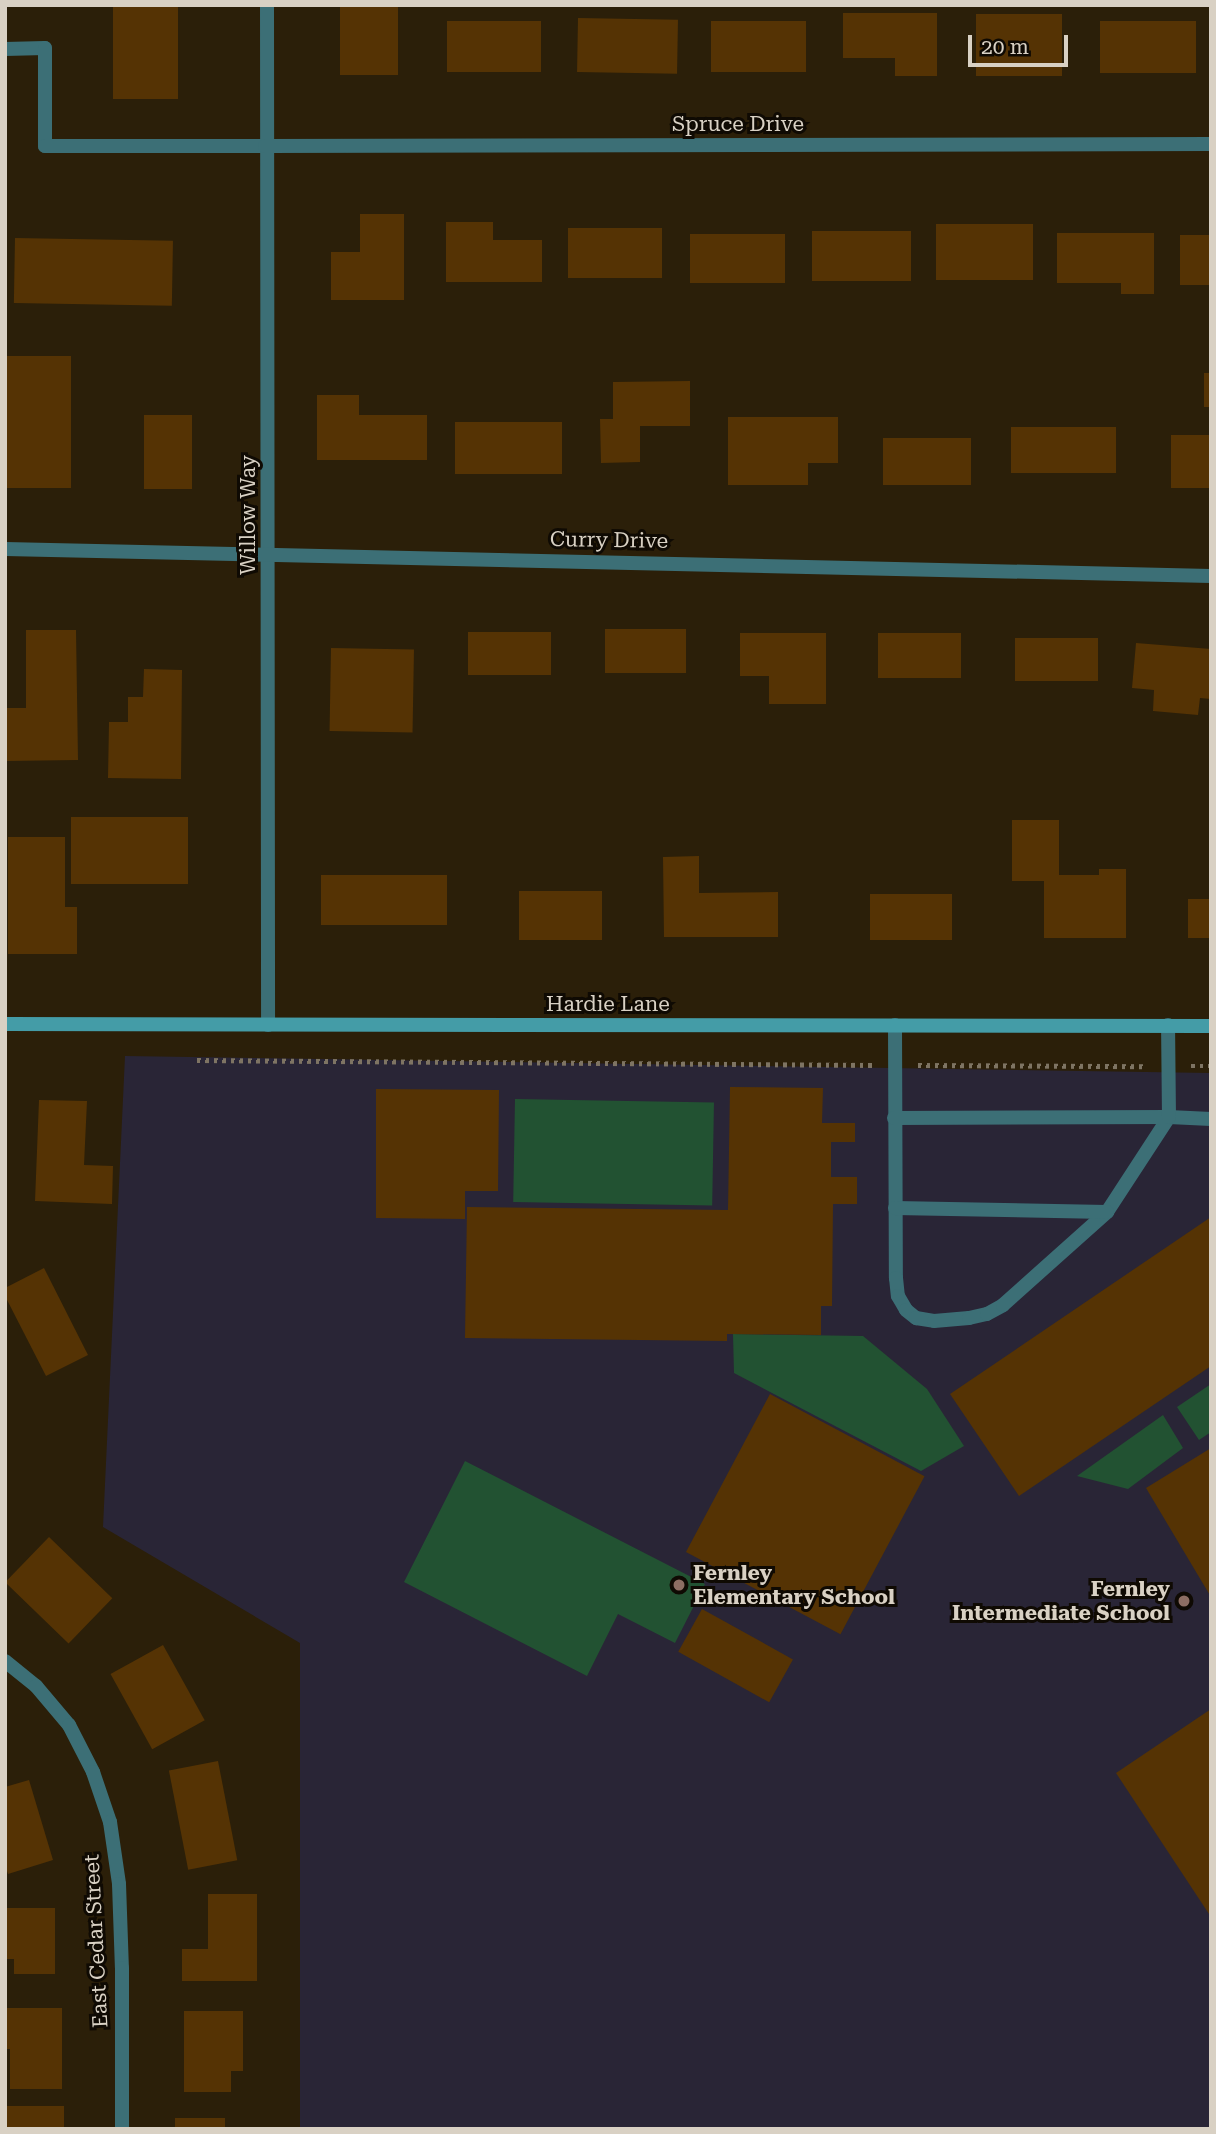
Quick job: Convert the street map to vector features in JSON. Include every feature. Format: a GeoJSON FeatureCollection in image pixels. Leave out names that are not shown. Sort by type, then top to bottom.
{"type":"FeatureCollection","features":[{"type":"Feature","properties":{"kind":"street","name":"Willow Way"},"geometry":{"type":"LineString","coordinates":[[267,5],[265,146],[270,553],[268,1025]]}},
{"type":"Feature","properties":{"kind":"street","name":"Spruce Drive"},"geometry":{"type":"LineString","coordinates":[[5,49],[45,48],[45,146],[1211,144]]}},
{"type":"Feature","properties":{"kind":"street","name":"Curry Drive"},"geometry":{"type":"LineString","coordinates":[[5,550],[270,553],[1211,576]]}},
{"type":"Feature","properties":{"kind":"street","name":"Hardie Lane"},"geometry":{"type":"LineString","coordinates":[[5,1024],[1211,1026]]}},
{"type":"Feature","properties":{"kind":"street"},"geometry":{"type":"LineString","coordinates":[[895,1025],[898,1296],[906,1310],[916,1318],[934,1321],[987,1314],[1003,1305],[1107,1212],[1170,1117],[1168,1025]]}},
{"type":"Feature","properties":{"kind":"street"},"geometry":{"type":"LineString","coordinates":[[894,1118],[1211,1119]]}},
{"type":"Feature","properties":{"kind":"street"},"geometry":{"type":"LineString","coordinates":[[895,1208],[1107,1212]]}},
{"type":"Feature","properties":{"kind":"street","name":"East Cedar Street"},"geometry":{"type":"LineString","coordinates":[[5,1661],[36,1686],[69,1725],[93,1772],[110,1822],[119,1884],[122,2129]]}},
{"type":"Feature","properties":{"kind":"path"},"geometry":{"type":"LineString","coordinates":[[197,1060],[1211,1066]]}},
{"type":"Feature","properties":{"kind":"shaded area","name":"Fernley Elementary School"},"geometry":{"type":"Polygon","coordinates":[[[125,1056],[1211,1073],[1211,2129],[300,2129],[300,1643],[103,1527],[125,1056]]]}},
{"type":"Feature","properties":{"kind":"green space"},"geometry":{"type":"Polygon","coordinates":[[[515,1099],[714,1102],[712,1205],[513,1202],[515,1099]]]}},
{"type":"Feature","properties":{"kind":"green space"},"geometry":{"type":"Polygon","coordinates":[[[733,1334],[863,1336],[927,1389],[964,1446],[921,1471],[734,1373],[733,1334]]]}},
{"type":"Feature","properties":{"kind":"green space"},"geometry":{"type":"Polygon","coordinates":[[[1211,1384],[1211,1432],[1199,1440],[1177,1407],[1211,1384]]]}},
{"type":"Feature","properties":{"kind":"green space"},"geometry":{"type":"Polygon","coordinates":[[[1163,1415],[1183,1448],[1128,1489],[1077,1476],[1163,1415]]]}},
{"type":"Feature","properties":{"kind":"green space"},"geometry":{"type":"Polygon","coordinates":[[[465,1461],[705,1584],[675,1643],[618,1614],[587,1676],[404,1582],[465,1461]]]}},
{"type":"Feature","properties":{"kind":"building"},"geometry":{"type":"Polygon","coordinates":[[[113,5],[178,5],[178,99],[113,99],[113,5]]]}},
{"type":"Feature","properties":{"kind":"building"},"geometry":{"type":"Polygon","coordinates":[[[340,5],[398,5],[398,75],[340,75],[340,5]]]}},
{"type":"Feature","properties":{"kind":"building"},"geometry":{"type":"Polygon","coordinates":[[[843,13],[937,13],[937,76],[895,76],[895,58],[843,58],[843,13]]]}},
{"type":"Feature","properties":{"kind":"building"},"geometry":{"type":"Polygon","coordinates":[[[976,14],[1062,14],[1062,76],[976,76],[976,14]]]}},
{"type":"Feature","properties":{"kind":"building"},"geometry":{"type":"Polygon","coordinates":[[[578,18],[678,20],[677,74],[577,72],[578,18]]]}},
{"type":"Feature","properties":{"kind":"building"},"geometry":{"type":"Polygon","coordinates":[[[447,21],[541,21],[541,72],[447,72],[447,21]]]}},
{"type":"Feature","properties":{"kind":"building"},"geometry":{"type":"Polygon","coordinates":[[[711,21],[806,21],[806,72],[711,72],[711,21]]]}},
{"type":"Feature","properties":{"kind":"building"},"geometry":{"type":"Polygon","coordinates":[[[1100,21],[1196,21],[1196,73],[1100,73],[1100,21]]]}},
{"type":"Feature","properties":{"kind":"building"},"geometry":{"type":"Polygon","coordinates":[[[360,214],[404,214],[404,300],[331,300],[331,252],[360,252],[360,214]]]}},
{"type":"Feature","properties":{"kind":"building"},"geometry":{"type":"Polygon","coordinates":[[[446,222],[493,222],[493,240],[542,240],[542,282],[446,282],[446,222]]]}},
{"type":"Feature","properties":{"kind":"building"},"geometry":{"type":"Polygon","coordinates":[[[936,224],[1033,224],[1033,280],[936,280],[936,224]]]}},
{"type":"Feature","properties":{"kind":"building"},"geometry":{"type":"Polygon","coordinates":[[[568,228],[662,228],[662,278],[568,278],[568,228]]]}},
{"type":"Feature","properties":{"kind":"building"},"geometry":{"type":"Polygon","coordinates":[[[812,231],[911,231],[911,281],[812,281],[812,231]]]}},
{"type":"Feature","properties":{"kind":"building"},"geometry":{"type":"Polygon","coordinates":[[[1057,233],[1154,233],[1154,294],[1121,294],[1121,283],[1057,283],[1057,233]]]}},
{"type":"Feature","properties":{"kind":"building"},"geometry":{"type":"Polygon","coordinates":[[[690,234],[785,234],[785,283],[690,283],[690,234]]]}},
{"type":"Feature","properties":{"kind":"building"},"geometry":{"type":"Polygon","coordinates":[[[1180,235],[1211,235],[1211,285],[1180,285],[1180,235]]]}},
{"type":"Feature","properties":{"kind":"building"},"geometry":{"type":"Polygon","coordinates":[[[15,238],[173,241],[172,306],[14,303],[15,238]]]}},
{"type":"Feature","properties":{"kind":"building"},"geometry":{"type":"Polygon","coordinates":[[[5,356],[71,356],[71,488],[5,488],[5,356]]]}},
{"type":"Feature","properties":{"kind":"building"},"geometry":{"type":"Polygon","coordinates":[[[1204,373],[1211,373],[1211,407],[1204,407],[1204,373]]]}},
{"type":"Feature","properties":{"kind":"building"},"geometry":{"type":"Polygon","coordinates":[[[690,381],[690,426],[640,426],[640,462],[601,463],[600,419],[613,419],[613,382],[690,381]]]}},
{"type":"Feature","properties":{"kind":"building"},"geometry":{"type":"Polygon","coordinates":[[[317,395],[359,395],[359,415],[427,415],[427,460],[317,460],[317,395]]]}},
{"type":"Feature","properties":{"kind":"building"},"geometry":{"type":"Polygon","coordinates":[[[144,415],[192,415],[192,489],[144,489],[144,415]]]}},
{"type":"Feature","properties":{"kind":"building"},"geometry":{"type":"Polygon","coordinates":[[[728,417],[838,417],[838,463],[808,463],[808,485],[728,485],[728,417]]]}},
{"type":"Feature","properties":{"kind":"building"},"geometry":{"type":"Polygon","coordinates":[[[455,422],[562,422],[562,474],[455,474],[455,422]]]}},
{"type":"Feature","properties":{"kind":"building"},"geometry":{"type":"Polygon","coordinates":[[[1011,427],[1116,427],[1116,473],[1011,473],[1011,427]]]}},
{"type":"Feature","properties":{"kind":"building"},"geometry":{"type":"Polygon","coordinates":[[[1171,435],[1211,435],[1211,488],[1171,488],[1171,435]]]}},
{"type":"Feature","properties":{"kind":"building"},"geometry":{"type":"Polygon","coordinates":[[[883,438],[971,438],[971,485],[883,485],[883,438]]]}},
{"type":"Feature","properties":{"kind":"building"},"geometry":{"type":"Polygon","coordinates":[[[605,629],[686,629],[686,673],[605,673],[605,629]]]}},
{"type":"Feature","properties":{"kind":"building"},"geometry":{"type":"Polygon","coordinates":[[[26,630],[76,630],[78,760],[5,761],[5,708],[26,708],[26,630]]]}},
{"type":"Feature","properties":{"kind":"building"},"geometry":{"type":"Polygon","coordinates":[[[468,632],[551,632],[551,675],[468,675],[468,632]]]}},
{"type":"Feature","properties":{"kind":"building"},"geometry":{"type":"Polygon","coordinates":[[[740,633],[826,633],[826,704],[769,704],[769,676],[740,676],[740,633]]]}},
{"type":"Feature","properties":{"kind":"building"},"geometry":{"type":"Polygon","coordinates":[[[878,633],[961,633],[961,678],[878,678],[878,633]]]}},
{"type":"Feature","properties":{"kind":"building"},"geometry":{"type":"Polygon","coordinates":[[[1015,638],[1098,638],[1098,681],[1015,681],[1015,638]]]}},
{"type":"Feature","properties":{"kind":"building"},"geometry":{"type":"Polygon","coordinates":[[[1136,643],[1211,649],[1211,699],[1200,698],[1198,715],[1153,711],[1154,690],[1132,688],[1136,643]]]}},
{"type":"Feature","properties":{"kind":"building"},"geometry":{"type":"Polygon","coordinates":[[[331,648],[414,649],[413,732],[330,731],[331,648]]]}},
{"type":"Feature","properties":{"kind":"building"},"geometry":{"type":"Polygon","coordinates":[[[144,669],[182,670],[181,779],[108,778],[109,722],[128,722],[128,697],[143,697],[144,669]]]}},
{"type":"Feature","properties":{"kind":"building"},"geometry":{"type":"Polygon","coordinates":[[[71,817],[188,817],[188,884],[71,884],[71,817]]]}},
{"type":"Feature","properties":{"kind":"building"},"geometry":{"type":"Polygon","coordinates":[[[1012,820],[1059,820],[1059,875],[1099,875],[1099,869],[1126,869],[1126,938],[1044,938],[1044,881],[1012,881],[1012,820]]]}},
{"type":"Feature","properties":{"kind":"building"},"geometry":{"type":"Polygon","coordinates":[[[8,837],[65,837],[65,907],[77,907],[77,954],[8,954],[8,837]]]}},
{"type":"Feature","properties":{"kind":"building"},"geometry":{"type":"Polygon","coordinates":[[[699,856],[699,893],[778,892],[778,937],[664,937],[663,857],[699,856]]]}},
{"type":"Feature","properties":{"kind":"building"},"geometry":{"type":"Polygon","coordinates":[[[321,875],[447,875],[447,925],[321,925],[321,875]]]}},
{"type":"Feature","properties":{"kind":"building"},"geometry":{"type":"Polygon","coordinates":[[[519,891],[602,891],[602,940],[519,940],[519,891]]]}},
{"type":"Feature","properties":{"kind":"building"},"geometry":{"type":"Polygon","coordinates":[[[870,894],[952,894],[952,940],[870,940],[870,894]]]}},
{"type":"Feature","properties":{"kind":"building"},"geometry":{"type":"Polygon","coordinates":[[[1188,899],[1211,899],[1211,938],[1188,938],[1188,899]]]}},
{"type":"Feature","properties":{"kind":"building"},"geometry":{"type":"Polygon","coordinates":[[[730,1087],[823,1088],[822,1123],[855,1123],[855,1142],[831,1142],[831,1177],[857,1177],[857,1204],[833,1204],[832,1306],[821,1306],[821,1335],[727,1334],[727,1341],[465,1338],[467,1207],[728,1210],[730,1087]]]}},
{"type":"Feature","properties":{"kind":"building"},"geometry":{"type":"Polygon","coordinates":[[[376,1089],[499,1090],[498,1191],[465,1191],[465,1219],[376,1218],[376,1089]]]}},
{"type":"Feature","properties":{"kind":"building"},"geometry":{"type":"Polygon","coordinates":[[[39,1100],[87,1101],[84,1165],[113,1166],[112,1204],[35,1201],[39,1100]]]}},
{"type":"Feature","properties":{"kind":"building"},"geometry":{"type":"Polygon","coordinates":[[[1211,1217],[1211,1366],[1019,1496],[950,1394],[1211,1217]]]}},
{"type":"Feature","properties":{"kind":"building"},"geometry":{"type":"Polygon","coordinates":[[[44,1268],[88,1355],[46,1376],[5,1296],[5,1288],[44,1268]]]}},
{"type":"Feature","properties":{"kind":"building"},"geometry":{"type":"Polygon","coordinates":[[[770,1394],[925,1476],[840,1634],[686,1552],[770,1394]]]}},
{"type":"Feature","properties":{"kind":"building"},"geometry":{"type":"Polygon","coordinates":[[[1211,1448],[1211,1597],[1146,1488],[1211,1448]]]}},
{"type":"Feature","properties":{"kind":"building"},"geometry":{"type":"Polygon","coordinates":[[[49,1537],[112,1598],[69,1643],[5,1582],[49,1537]]]}},
{"type":"Feature","properties":{"kind":"building"},"geometry":{"type":"Polygon","coordinates":[[[702,1609],[793,1659],[769,1702],[678,1652],[702,1609]]]}},
{"type":"Feature","properties":{"kind":"building"},"geometry":{"type":"Polygon","coordinates":[[[163,1645],[205,1720],[152,1749],[111,1674],[163,1645]]]}},
{"type":"Feature","properties":{"kind":"building"},"geometry":{"type":"Polygon","coordinates":[[[1211,1709],[1211,1917],[1116,1773],[1211,1709]]]}},
{"type":"Feature","properties":{"kind":"building"},"geometry":{"type":"Polygon","coordinates":[[[218,1761],[237,1860],[188,1870],[169,1771],[218,1761]]]}},
{"type":"Feature","properties":{"kind":"building"},"geometry":{"type":"Polygon","coordinates":[[[29,1780],[53,1860],[8,1874],[5,1865],[5,1787],[29,1780]]]}},
{"type":"Feature","properties":{"kind":"building"},"geometry":{"type":"Polygon","coordinates":[[[208,1894],[257,1894],[257,1981],[182,1981],[182,1949],[208,1949],[208,1894]]]}},
{"type":"Feature","properties":{"kind":"building"},"geometry":{"type":"Polygon","coordinates":[[[5,1908],[55,1908],[55,1974],[14,1974],[14,1959],[5,1959],[5,1908]]]}},
{"type":"Feature","properties":{"kind":"building"},"geometry":{"type":"Polygon","coordinates":[[[5,2008],[62,2008],[62,2089],[10,2089],[10,2049],[5,2049],[5,2008]]]}},
{"type":"Feature","properties":{"kind":"building"},"geometry":{"type":"Polygon","coordinates":[[[184,2011],[243,2011],[243,2071],[231,2071],[231,2092],[184,2092],[184,2011]]]}},
{"type":"Feature","properties":{"kind":"building"},"geometry":{"type":"Polygon","coordinates":[[[7,2106],[64,2106],[64,2129],[7,2129],[7,2106]]]}},
{"type":"Feature","properties":{"kind":"building"},"geometry":{"type":"Polygon","coordinates":[[[175,2118],[225,2118],[225,2129],[175,2129],[175,2118]]]}},
{"type":"Feature","properties":{"kind":"place","name":"Fernley Elementary School"},"geometry":{"type":"Point","coordinates":[679,1585]}},
{"type":"Feature","properties":{"kind":"place","name":"Fernley Intermediate School"},"geometry":{"type":"Point","coordinates":[1184,1601]}}]}
